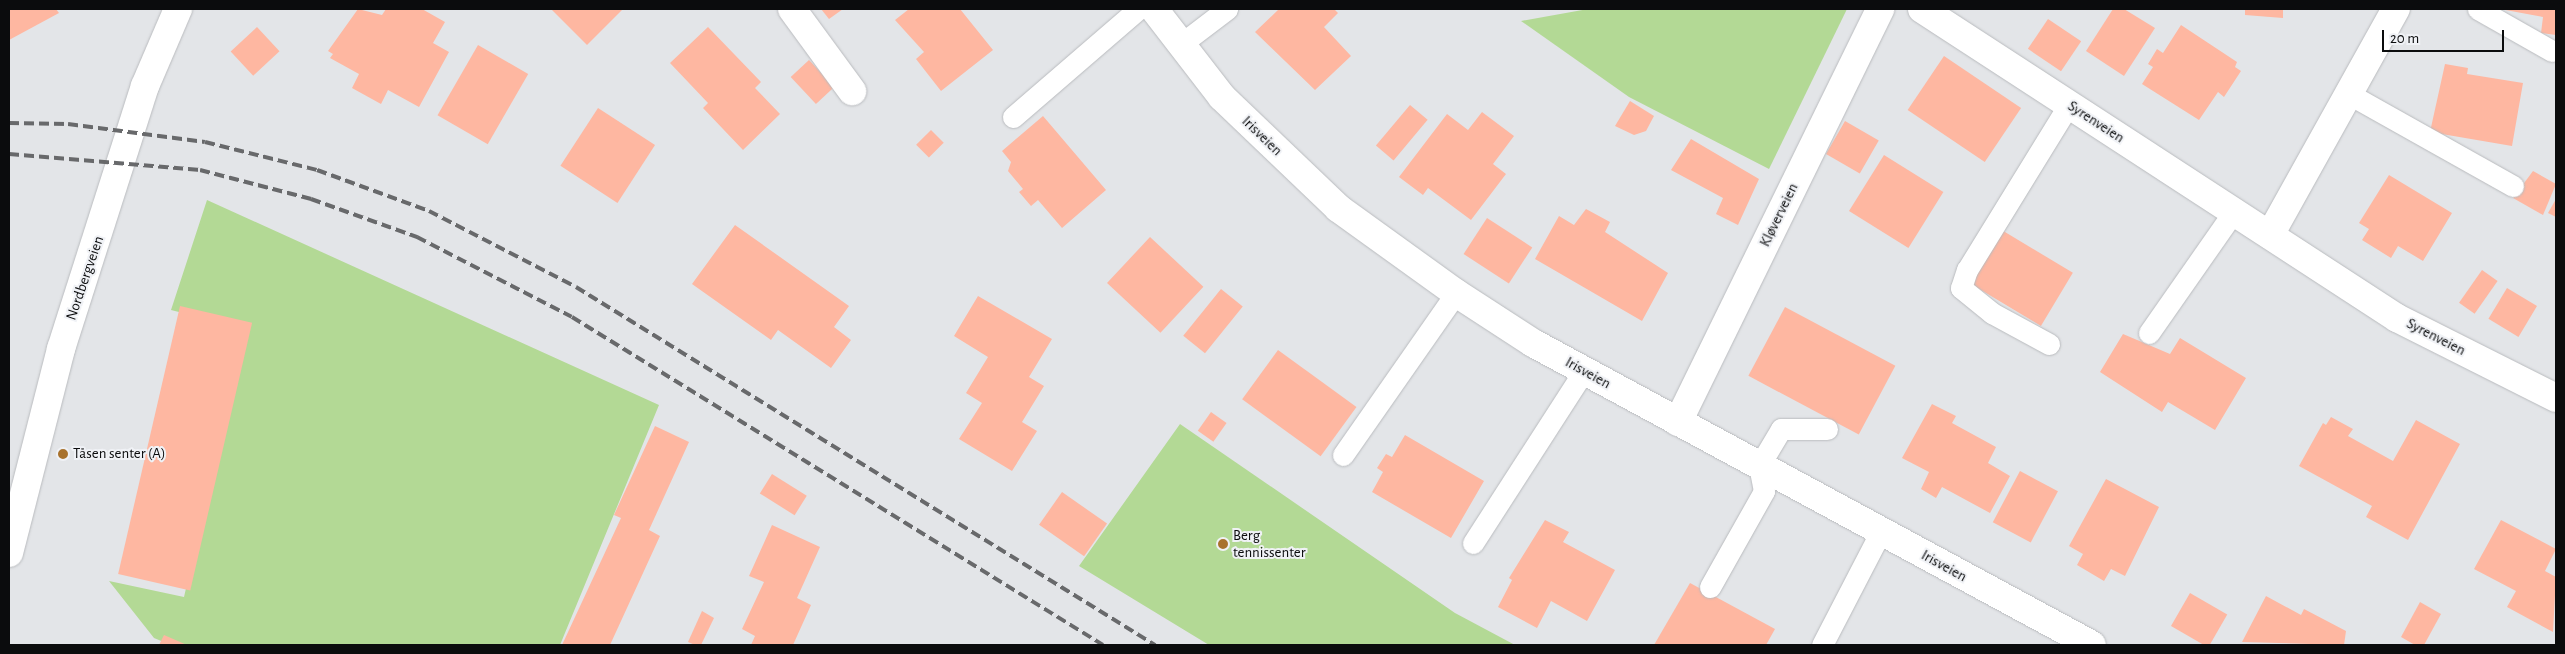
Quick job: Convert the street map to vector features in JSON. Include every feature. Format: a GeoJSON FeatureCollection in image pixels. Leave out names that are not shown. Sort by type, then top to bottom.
{"type":"FeatureCollection","features":[{"type":"Feature","properties":{"kind":"street","name":"Nordbergveien"},"geometry":{"type":"LineString","coordinates":[[9,554],[61,349],[146,86],[178,9]]}},
{"type":"Feature","properties":{"kind":"street"},"geometry":{"type":"LineString","coordinates":[[792,9],[852,91]]}},
{"type":"Feature","properties":{"kind":"street","name":"Irisveien"},"geometry":{"type":"LineString","coordinates":[[1154,9],[1222,97],[1338,208],[1456,293],[1584,371],[1881,531],[2076,642]]}},
{"type":"Feature","properties":{"kind":"street","name":"Kløverveien"},"geometry":{"type":"LineString","coordinates":[[1678,422],[1880,9]]}},
{"type":"Feature","properties":{"kind":"street","name":"Syrenveien"},"geometry":{"type":"LineString","coordinates":[[1922,9],[2397,318],[2556,398]]}},
{"type":"Feature","properties":{"kind":"street"},"geometry":{"type":"LineString","coordinates":[[2270,235],[2396,9]]}},
{"type":"Feature","properties":{"kind":"lane"},"geometry":{"type":"LineString","coordinates":[[1013,117],[1138,9]]}},
{"type":"Feature","properties":{"kind":"lane"},"geometry":{"type":"LineString","coordinates":[[1180,44],[1226,9]]}},
{"type":"Feature","properties":{"kind":"lane"},"geometry":{"type":"LineString","coordinates":[[2478,9],[2552,51]]}},
{"type":"Feature","properties":{"kind":"lane"},"geometry":{"type":"LineString","coordinates":[[2349,94],[2513,186]]}},
{"type":"Feature","properties":{"kind":"lane"},"geometry":{"type":"LineString","coordinates":[[2049,344],[1992,313],[1961,288],[1967,270],[2069,104]]}},
{"type":"Feature","properties":{"kind":"lane"},"geometry":{"type":"LineString","coordinates":[[2149,333],[2234,211]]}},
{"type":"Feature","properties":{"kind":"lane"},"geometry":{"type":"LineString","coordinates":[[1342,455],[1456,293]]}},
{"type":"Feature","properties":{"kind":"lane"},"geometry":{"type":"LineString","coordinates":[[1473,543],[1584,371]]}},
{"type":"Feature","properties":{"kind":"lane"},"geometry":{"type":"LineString","coordinates":[[1710,587],[1764,491],[1759,466],[1780,429],[1827,429]]}},
{"type":"Feature","properties":{"kind":"lane"},"geometry":{"type":"LineString","coordinates":[[1822,645],[1881,531]]}},
{"type":"Feature","properties":{"kind":"green space"},"geometry":{"type":"Polygon","coordinates":[[[1588,9],[1847,9],[1769,169],[1629,97],[1521,21],[1588,9]]]}},
{"type":"Feature","properties":{"kind":"green space"},"geometry":{"type":"Polygon","coordinates":[[[207,200],[659,405],[560,645],[171,645],[154,638],[109,581],[184,597],[246,329],[171,310],[207,200]]]}},
{"type":"Feature","properties":{"kind":"green space","name":"Berg tennissenter"},"geometry":{"type":"Polygon","coordinates":[[[1180,424],[1455,613],[1515,645],[1209,645],[1079,566],[1180,424]]]}},
{"type":"Feature","properties":{"kind":"building"},"geometry":{"type":"Polygon","coordinates":[[[9,9],[56,9],[59,13],[9,40],[9,9]]]}},
{"type":"Feature","properties":{"kind":"building"},"geometry":{"type":"Polygon","coordinates":[[[358,9],[382,15],[386,9],[422,9],[445,22],[433,43],[449,52],[419,107],[388,90],[381,104],[352,88],[359,74],[330,58],[333,54],[328,51],[358,9]]]}},
{"type":"Feature","properties":{"kind":"building"},"geometry":{"type":"Polygon","coordinates":[[[551,9],[623,9],[587,45],[551,9]]]}},
{"type":"Feature","properties":{"kind":"building"},"geometry":{"type":"Polygon","coordinates":[[[821,9],[843,9],[829,19],[821,9]]]}},
{"type":"Feature","properties":{"kind":"building"},"geometry":{"type":"Polygon","coordinates":[[[909,9],[960,9],[993,50],[941,91],[916,59],[924,52],[895,20],[909,9]]]}},
{"type":"Feature","properties":{"kind":"building"},"geometry":{"type":"Polygon","coordinates":[[[1279,9],[1334,9],[1338,13],[1324,27],[1351,56],[1315,90],[1255,32],[1279,9]]]}},
{"type":"Feature","properties":{"kind":"building"},"geometry":{"type":"Polygon","coordinates":[[[2113,9],[2124,9],[2155,28],[2124,76],[2086,51],[2113,9]]]}},
{"type":"Feature","properties":{"kind":"building"},"geometry":{"type":"Polygon","coordinates":[[[2245,9],[2283,9],[2283,18],[2245,15],[2245,9]]]}},
{"type":"Feature","properties":{"kind":"building"},"geometry":{"type":"Polygon","coordinates":[[[2500,9],[2556,9],[2556,35],[2541,33],[2543,17],[2500,9]]]}},
{"type":"Feature","properties":{"kind":"building"},"geometry":{"type":"Polygon","coordinates":[[[2048,19],[2081,41],[2061,71],[2028,49],[2048,19]]]}},
{"type":"Feature","properties":{"kind":"building"},"geometry":{"type":"Polygon","coordinates":[[[2181,25],[2237,62],[2235,67],[2241,71],[2224,97],[2218,92],[2199,120],[2142,84],[2153,67],[2148,64],[2157,49],[2163,53],[2181,25]]]}},
{"type":"Feature","properties":{"kind":"building"},"geometry":{"type":"Polygon","coordinates":[[[257,27],[280,51],[253,76],[231,52],[257,27]]]}},
{"type":"Feature","properties":{"kind":"building"},"geometry":{"type":"Polygon","coordinates":[[[708,27],[761,82],[755,88],[780,114],[743,150],[703,108],[708,103],[670,63],[708,27]]]}},
{"type":"Feature","properties":{"kind":"building"},"geometry":{"type":"Polygon","coordinates":[[[478,45],[528,74],[488,144],[438,115],[478,45]]]}},
{"type":"Feature","properties":{"kind":"building"},"geometry":{"type":"Polygon","coordinates":[[[1944,56],[2021,108],[1985,162],[1908,110],[1944,56]]]}},
{"type":"Feature","properties":{"kind":"building"},"geometry":{"type":"Polygon","coordinates":[[[809,60],[834,87],[816,104],[791,77],[809,60]]]}},
{"type":"Feature","properties":{"kind":"building"},"geometry":{"type":"Polygon","coordinates":[[[2445,64],[2468,68],[2467,74],[2523,83],[2512,146],[2430,132],[2445,64]]]}},
{"type":"Feature","properties":{"kind":"building"},"geometry":{"type":"Polygon","coordinates":[[[1630,101],[1654,116],[1646,131],[1634,135],[1615,126],[1630,101]]]}},
{"type":"Feature","properties":{"kind":"building"},"geometry":{"type":"Polygon","coordinates":[[[1410,105],[1428,120],[1394,160],[1376,146],[1410,105]]]}},
{"type":"Feature","properties":{"kind":"building"},"geometry":{"type":"Polygon","coordinates":[[[598,108],[655,145],[617,203],[560,166],[598,108]]]}},
{"type":"Feature","properties":{"kind":"building"},"geometry":{"type":"Polygon","coordinates":[[[1482,112],[1514,136],[1493,164],[1506,174],[1471,220],[1428,188],[1423,195],[1399,177],[1447,114],[1468,130],[1482,112]]]}},
{"type":"Feature","properties":{"kind":"building"},"geometry":{"type":"Polygon","coordinates":[[[1043,116],[1106,190],[1062,228],[1038,200],[1031,206],[1019,192],[1023,189],[1008,171],[1011,162],[1002,151],[1043,116]]]}},
{"type":"Feature","properties":{"kind":"building"},"geometry":{"type":"Polygon","coordinates":[[[1845,121],[1879,140],[1860,173],[1826,154],[1845,121]]]}},
{"type":"Feature","properties":{"kind":"building"},"geometry":{"type":"Polygon","coordinates":[[[931,130],[944,143],[929,158],[916,145],[931,130]]]}},
{"type":"Feature","properties":{"kind":"building"},"geometry":{"type":"Polygon","coordinates":[[[1691,139],[1759,179],[1738,225],[1716,214],[1723,198],[1671,170],[1691,139]]]}},
{"type":"Feature","properties":{"kind":"building"},"geometry":{"type":"Polygon","coordinates":[[[1884,155],[1943,192],[1908,248],[1849,211],[1884,155]]]}},
{"type":"Feature","properties":{"kind":"building"},"geometry":{"type":"Polygon","coordinates":[[[2533,171],[2556,184],[2543,215],[2513,198],[2533,171]]]}},
{"type":"Feature","properties":{"kind":"building"},"geometry":{"type":"Polygon","coordinates":[[[2389,175],[2452,213],[2423,261],[2398,246],[2391,258],[2362,240],[2369,229],[2359,223],[2389,175]]]}},
{"type":"Feature","properties":{"kind":"building"},"geometry":{"type":"Polygon","coordinates":[[[2556,199],[2556,217],[2548,213],[2556,199]]]}},
{"type":"Feature","properties":{"kind":"building"},"geometry":{"type":"Polygon","coordinates":[[[1586,209],[1610,222],[1605,232],[1668,273],[1642,321],[1535,259],[1559,216],[1574,225],[1586,209]]]}},
{"type":"Feature","properties":{"kind":"building"},"geometry":{"type":"Polygon","coordinates":[[[1487,218],[1532,247],[1509,283],[1464,254],[1487,218]]]}},
{"type":"Feature","properties":{"kind":"building"},"geometry":{"type":"Polygon","coordinates":[[[735,225],[849,306],[834,327],[851,340],[831,368],[778,330],[771,340],[692,284],[735,225]]]}},
{"type":"Feature","properties":{"kind":"building"},"geometry":{"type":"Polygon","coordinates":[[[2000,229],[2073,273],[2041,326],[1968,282],[2000,229]]]}},
{"type":"Feature","properties":{"kind":"building"},"geometry":{"type":"Polygon","coordinates":[[[1150,237],[1203,287],[1160,333],[1107,283],[1150,237]]]}},
{"type":"Feature","properties":{"kind":"building"},"geometry":{"type":"Polygon","coordinates":[[[2482,270],[2498,281],[2475,314],[2459,303],[2482,270]]]}},
{"type":"Feature","properties":{"kind":"building"},"geometry":{"type":"Polygon","coordinates":[[[2507,288],[2537,306],[2518,337],[2488,319],[2507,288]]]}},
{"type":"Feature","properties":{"kind":"building"},"geometry":{"type":"Polygon","coordinates":[[[1221,289],[1243,307],[1205,353],[1183,336],[1221,289]]]}},
{"type":"Feature","properties":{"kind":"building"},"geometry":{"type":"Polygon","coordinates":[[[978,296],[1052,339],[1029,377],[1044,386],[1022,422],[1037,431],[1012,471],[959,439],[982,403],[966,393],[988,357],[954,336],[978,296]]]}},
{"type":"Feature","properties":{"kind":"building"},"geometry":{"type":"Polygon","coordinates":[[[180,306],[252,323],[190,591],[118,574],[180,306]]]}},
{"type":"Feature","properties":{"kind":"building"},"geometry":{"type":"Polygon","coordinates":[[[1785,307],[1895,366],[1859,435],[1748,376],[1785,307]]]}},
{"type":"Feature","properties":{"kind":"building"},"geometry":{"type":"Polygon","coordinates":[[[2123,334],[2170,354],[2180,338],[2246,378],[2215,430],[2168,402],[2162,412],[2100,372],[2123,334]]]}},
{"type":"Feature","properties":{"kind":"building"},"geometry":{"type":"Polygon","coordinates":[[[1278,350],[1356,407],[1321,456],[1242,399],[1278,350]]]}},
{"type":"Feature","properties":{"kind":"building"},"geometry":{"type":"Polygon","coordinates":[[[1932,404],[1956,416],[1952,423],[1996,447],[1988,463],[2010,476],[1990,513],[1942,487],[1936,498],[1921,489],[1929,472],[1902,458],[1932,404]]]}},
{"type":"Feature","properties":{"kind":"building"},"geometry":{"type":"Polygon","coordinates":[[[1211,412],[1227,423],[1213,442],[1198,431],[1211,412]]]}},
{"type":"Feature","properties":{"kind":"building"},"geometry":{"type":"Polygon","coordinates":[[[2331,417],[2353,429],[2348,436],[2393,461],[2416,420],[2460,444],[2408,540],[2366,517],[2372,506],[2299,466],[2323,423],[2326,425],[2331,417]]]}},
{"type":"Feature","properties":{"kind":"building"},"geometry":{"type":"Polygon","coordinates":[[[655,426],[689,442],[649,530],[660,536],[610,645],[562,645],[621,518],[614,515],[655,426]]]}},
{"type":"Feature","properties":{"kind":"building"},"geometry":{"type":"Polygon","coordinates":[[[1405,435],[1484,481],[1451,538],[1372,492],[1383,472],[1377,468],[1386,454],[1392,457],[1405,435]]]}},
{"type":"Feature","properties":{"kind":"building"},"geometry":{"type":"Polygon","coordinates":[[[2020,471],[2058,491],[2031,542],[1993,522],[2020,471]]]}},
{"type":"Feature","properties":{"kind":"building"},"geometry":{"type":"Polygon","coordinates":[[[772,474],[807,496],[795,515],[760,494],[772,474]]]}},
{"type":"Feature","properties":{"kind":"building"},"geometry":{"type":"Polygon","coordinates":[[[2106,479],[2159,507],[2125,576],[2111,569],[2104,581],[2077,565],[2083,554],[2069,546],[2106,479]]]}},
{"type":"Feature","properties":{"kind":"building"},"geometry":{"type":"Polygon","coordinates":[[[1062,492],[1107,524],[1084,556],[1039,525],[1062,492]]]}},
{"type":"Feature","properties":{"kind":"building"},"geometry":{"type":"Polygon","coordinates":[[[1545,520],[1569,532],[1563,542],[1615,570],[1587,621],[1551,601],[1537,628],[1498,607],[1512,580],[1509,578],[1545,520]]]}},
{"type":"Feature","properties":{"kind":"building"},"geometry":{"type":"Polygon","coordinates":[[[2501,520],[2556,549],[2545,571],[2556,577],[2553,632],[2507,607],[2516,591],[2474,569],[2501,520]]]}},
{"type":"Feature","properties":{"kind":"building"},"geometry":{"type":"Polygon","coordinates":[[[772,525],[820,547],[797,598],[811,605],[793,645],[751,645],[755,636],[742,629],[764,582],[749,576],[772,525]]]}},
{"type":"Feature","properties":{"kind":"building"},"geometry":{"type":"Polygon","coordinates":[[[1690,583],[1775,629],[1766,645],[1654,645],[1690,583]]]}},
{"type":"Feature","properties":{"kind":"building"},"geometry":{"type":"Polygon","coordinates":[[[2190,593],[2227,614],[2210,645],[2204,645],[2171,626],[2190,593]]]}},
{"type":"Feature","properties":{"kind":"building"},"geometry":{"type":"Polygon","coordinates":[[[2266,596],[2301,615],[2304,609],[2346,631],[2344,645],[2242,642],[2266,596]]]}},
{"type":"Feature","properties":{"kind":"building"},"geometry":{"type":"Polygon","coordinates":[[[2420,602],[2441,614],[2424,645],[2415,645],[2401,637],[2420,602]]]}},
{"type":"Feature","properties":{"kind":"building"},"geometry":{"type":"Polygon","coordinates":[[[702,611],[714,618],[701,645],[695,645],[688,642],[702,611]]]}},
{"type":"Feature","properties":{"kind":"building"},"geometry":{"type":"Polygon","coordinates":[[[164,635],[187,645],[159,645],[164,635]]]}},
{"type":"Feature","properties":{"kind":"railway"},"geometry":{"type":"LineString","coordinates":[[9,123],[68,124],[205,142],[317,170],[429,211],[576,287],[1155,645]]}},
{"type":"Feature","properties":{"kind":"railway"},"geometry":{"type":"LineString","coordinates":[[9,154],[200,170],[311,199],[417,237],[572,317],[1103,645]]}},
{"type":"Feature","properties":{"kind":"place","name":"Tåsen senter (A)"},"geometry":{"type":"Point","coordinates":[63,454]}},
{"type":"Feature","properties":{"kind":"place","name":"Berg tennissenter"},"geometry":{"type":"Point","coordinates":[1223,544]}}]}
